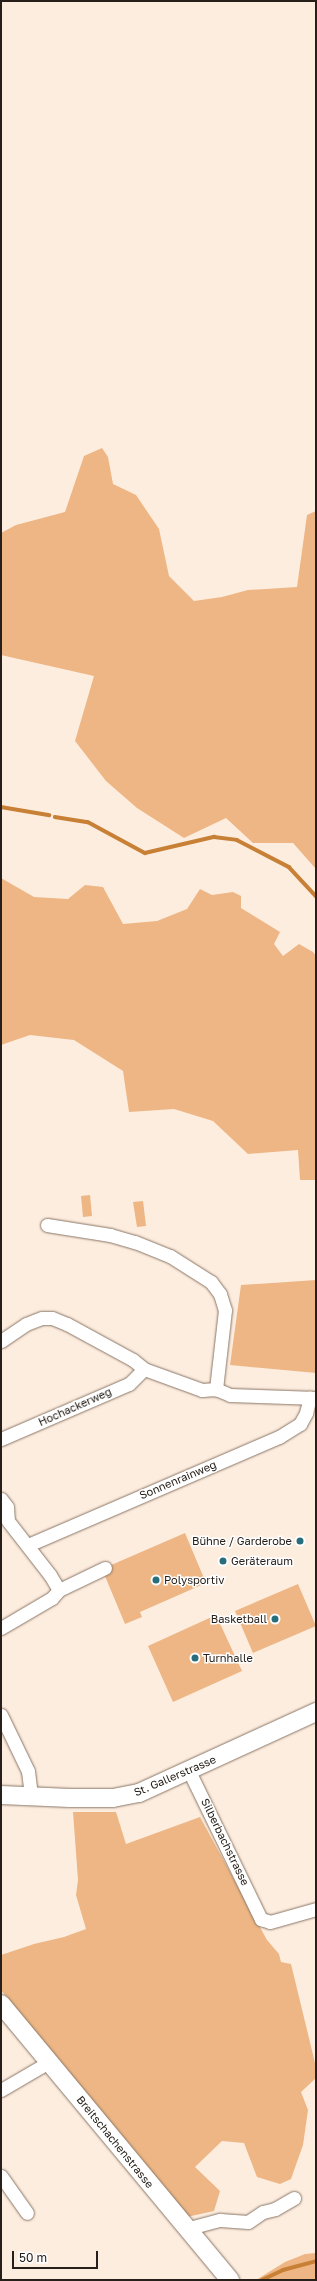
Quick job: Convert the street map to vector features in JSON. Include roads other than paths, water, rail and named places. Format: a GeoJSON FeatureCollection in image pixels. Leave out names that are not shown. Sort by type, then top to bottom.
{"type":"FeatureCollection","features":[{"type":"Feature","properties":{"kind":"street"},"geometry":{"type":"LineString","coordinates":[[47,1225],[110,1235],[135,1242],[170,1256],[211,1282],[220,1294],[225,1310],[216,1389]]}},
{"type":"Feature","properties":{"kind":"street"},"geometry":{"type":"LineString","coordinates":[[1,1341],[26,1324],[52,1318],[67,1324],[144,1368],[202,1390],[216,1389],[230,1395],[313,1397]]}},
{"type":"Feature","properties":{"kind":"street","name":"Hochackerweg"},"geometry":{"type":"LineString","coordinates":[[1,1439],[129,1384],[144,1368]]}},
{"type":"Feature","properties":{"kind":"street","name":"Sonnenrainweg"},"geometry":{"type":"LineString","coordinates":[[28,1545],[279,1437],[300,1424],[313,1397]]}},
{"type":"Feature","properties":{"kind":"street"},"geometry":{"type":"LineString","coordinates":[[1,1498],[7,1507],[8,1521],[28,1545],[59,1590]]}},
{"type":"Feature","properties":{"kind":"street"},"geometry":{"type":"LineString","coordinates":[[1,1628],[52,1598],[59,1590],[104,1568]]}},
{"type":"Feature","properties":{"kind":"street","name":"St. Gallerstrasse"},"geometry":{"type":"LineString","coordinates":[[1,1795],[113,1798],[139,1793],[316,1712]]}},
{"type":"Feature","properties":{"kind":"street"},"geometry":{"type":"LineString","coordinates":[[1,1715],[28,1771],[31,1797]]}},
{"type":"Feature","properties":{"kind":"street","name":"Silberbachstrasse"},"geometry":{"type":"LineString","coordinates":[[189,1771],[261,1919],[270,1922],[316,1909]]}},
{"type":"Feature","properties":{"kind":"street","name":"Breitschachenstrasse"},"geometry":{"type":"LineString","coordinates":[[1,2004],[230,2280]]}},
{"type":"Feature","properties":{"kind":"street"},"geometry":{"type":"LineString","coordinates":[[1,2090],[49,2062]]}},
{"type":"Feature","properties":{"kind":"street"},"geometry":{"type":"LineString","coordinates":[[1,2176],[27,2213]]}},
{"type":"Feature","properties":{"kind":"street"},"geometry":{"type":"LineString","coordinates":[[188,2231],[193,2227],[220,2220],[248,2222],[263,2212],[275,2209],[294,2198]]}},
{"type":"Feature","properties":{"kind":"waterway"},"geometry":{"type":"LineString","coordinates":[[1,807],[49,815]]}},
{"type":"Feature","properties":{"kind":"waterway"},"geometry":{"type":"LineString","coordinates":[[55,817],[88,822],[145,853],[214,837],[237,840],[289,867],[316,896]]}},
{"type":"Feature","properties":{"kind":"waterway"},"geometry":{"type":"LineString","coordinates":[[262,2280],[283,2270],[316,2261]]}},
{"type":"Feature","properties":{"kind":"place","name":"Bühne / Garderobe"},"geometry":{"type":"Point","coordinates":[300,1541]}},
{"type":"Feature","properties":{"kind":"place","name":"Geräteraum"},"geometry":{"type":"Point","coordinates":[223,1561]}},
{"type":"Feature","properties":{"kind":"place","name":"Polysportiv"},"geometry":{"type":"Point","coordinates":[156,1580]}},
{"type":"Feature","properties":{"kind":"place","name":"Basketball"},"geometry":{"type":"Point","coordinates":[275,1619]}},
{"type":"Feature","properties":{"kind":"place","name":"Turnhalle"},"geometry":{"type":"Point","coordinates":[195,1658]}}]}
